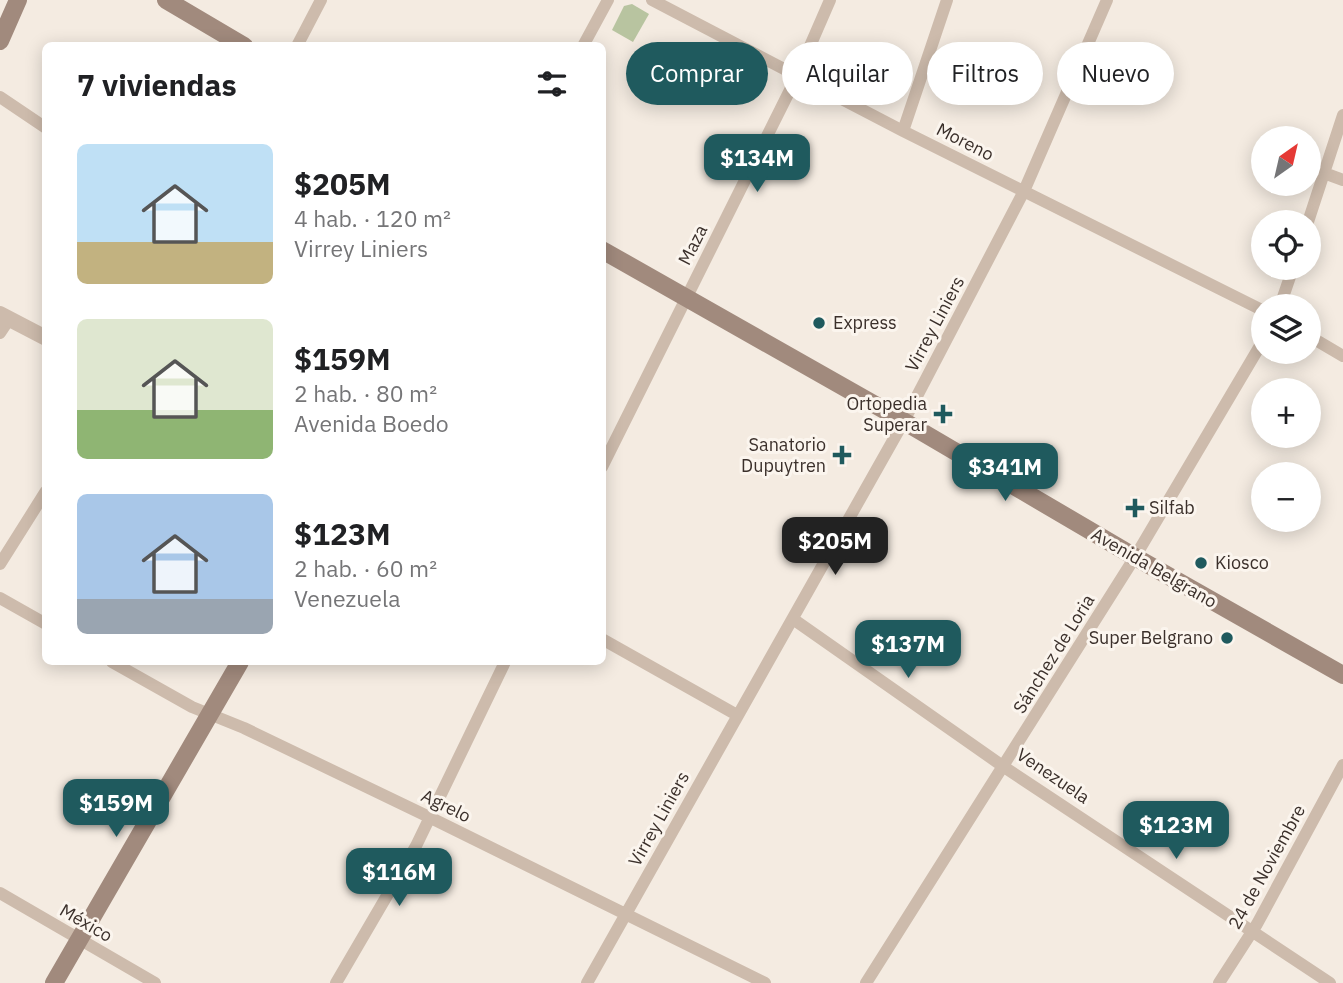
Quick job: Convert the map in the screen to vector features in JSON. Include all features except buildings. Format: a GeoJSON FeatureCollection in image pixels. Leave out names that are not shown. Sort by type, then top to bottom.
{"type":"FeatureCollection","features":[{"type":"Feature","properties":{"kind":"main road"},"geometry":{"type":"LineString","coordinates":[[0,41],[18,0]]}},
{"type":"Feature","properties":{"kind":"main road"},"geometry":{"type":"LineString","coordinates":[[166,0],[237,42]]}},
{"type":"Feature","properties":{"kind":"main road","name":"Avenida Belgrano"},"geometry":{"type":"LineString","coordinates":[[606,252],[1343,675]]}},
{"type":"Feature","properties":{"kind":"main road"},"geometry":{"type":"LineString","coordinates":[[54,983],[238,665]]}},
{"type":"Feature","properties":{"kind":"street"},"geometry":{"type":"LineString","coordinates":[[299,42],[321,0]]}},
{"type":"Feature","properties":{"kind":"street"},"geometry":{"type":"LineString","coordinates":[[585,42],[608,0]]}},
{"type":"Feature","properties":{"kind":"street","name":"Moreno"},"geometry":{"type":"LineString","coordinates":[[652,0],[782,68]]}},
{"type":"Feature","properties":{"kind":"street","name":"Maza"},"geometry":{"type":"LineString","coordinates":[[812,42],[830,0]]}},
{"type":"Feature","properties":{"kind":"street"},"geometry":{"type":"LineString","coordinates":[[903,131],[947,0]]}},
{"type":"Feature","properties":{"kind":"street","name":"Virrey Liniers"},"geometry":{"type":"LineString","coordinates":[[587,983],[904,421],[1024,191],[1108,0]]}},
{"type":"Feature","properties":{"kind":"street"},"geometry":{"type":"LineString","coordinates":[[0,97],[42,125]]}},
{"type":"Feature","properties":{"kind":"street","name":"Maza"},"geometry":{"type":"LineString","coordinates":[[606,459],[782,105]]}},
{"type":"Feature","properties":{"kind":"street","name":"Moreno"},"geometry":{"type":"LineString","coordinates":[[853,105],[1251,304]]}},
{"type":"Feature","properties":{"kind":"street"},"geometry":{"type":"LineString","coordinates":[[1312,210],[1343,114]]}},
{"type":"Feature","properties":{"kind":"street"},"geometry":{"type":"LineString","coordinates":[[1324,173],[1343,180]]}},
{"type":"Feature","properties":{"kind":"street"},"geometry":{"type":"LineString","coordinates":[[0,333],[5,316],[42,336]]}},
{"type":"Feature","properties":{"kind":"street"},"geometry":{"type":"LineString","coordinates":[[1321,343],[1343,356]]}},
{"type":"Feature","properties":{"kind":"street","name":"Sánchez de Loria"},"geometry":{"type":"LineString","coordinates":[[866,983],[1135,558],[1251,361]]}},
{"type":"Feature","properties":{"kind":"street"},"geometry":{"type":"LineString","coordinates":[[0,564],[42,497]]}},
{"type":"Feature","properties":{"kind":"street"},"geometry":{"type":"LineString","coordinates":[[0,598],[42,622]]}},
{"type":"Feature","properties":{"kind":"street","name":"Venezuela"},"geometry":{"type":"LineString","coordinates":[[793,619],[1004,767],[1330,983]]}},
{"type":"Feature","properties":{"kind":"street"},"geometry":{"type":"LineString","coordinates":[[606,641],[737,715]]}},
{"type":"Feature","properties":{"kind":"street","name":"Agrelo"},"geometry":{"type":"LineString","coordinates":[[117,665],[192,707],[429,817],[765,983]]}},
{"type":"Feature","properties":{"kind":"street"},"geometry":{"type":"LineString","coordinates":[[336,983],[416,846],[504,665]]}},
{"type":"Feature","properties":{"kind":"street","name":"24 de Noviembre"},"geometry":{"type":"LineString","coordinates":[[1219,983],[1253,931],[1343,765]]}},
{"type":"Feature","properties":{"kind":"street","name":"México"},"geometry":{"type":"LineString","coordinates":[[0,893],[155,983]]}},
{"type":"Feature","properties":{"kind":"green space"},"geometry":{"type":"Polygon","coordinates":[[[632,4],[649,14],[633,42],[612,30],[624,6],[632,4]]]}},
{"type":"Feature","properties":{"kind":"place","name":"Express"},"geometry":{"type":"Point","coordinates":[819,323]}},
{"type":"Feature","properties":{"kind":"place","name":"Ortopedia Superar"},"geometry":{"type":"Point","coordinates":[943,414]}},
{"type":"Feature","properties":{"kind":"place","name":"Sanatorio Dupuytren"},"geometry":{"type":"Point","coordinates":[842,455]}},
{"type":"Feature","properties":{"kind":"place","name":"Silfab"},"geometry":{"type":"Point","coordinates":[1135,508]}},
{"type":"Feature","properties":{"kind":"place","name":"Kiosco"},"geometry":{"type":"Point","coordinates":[1201,563]}},
{"type":"Feature","properties":{"kind":"place","name":"Super Belgrano"},"geometry":{"type":"Point","coordinates":[1227,638]}}]}
